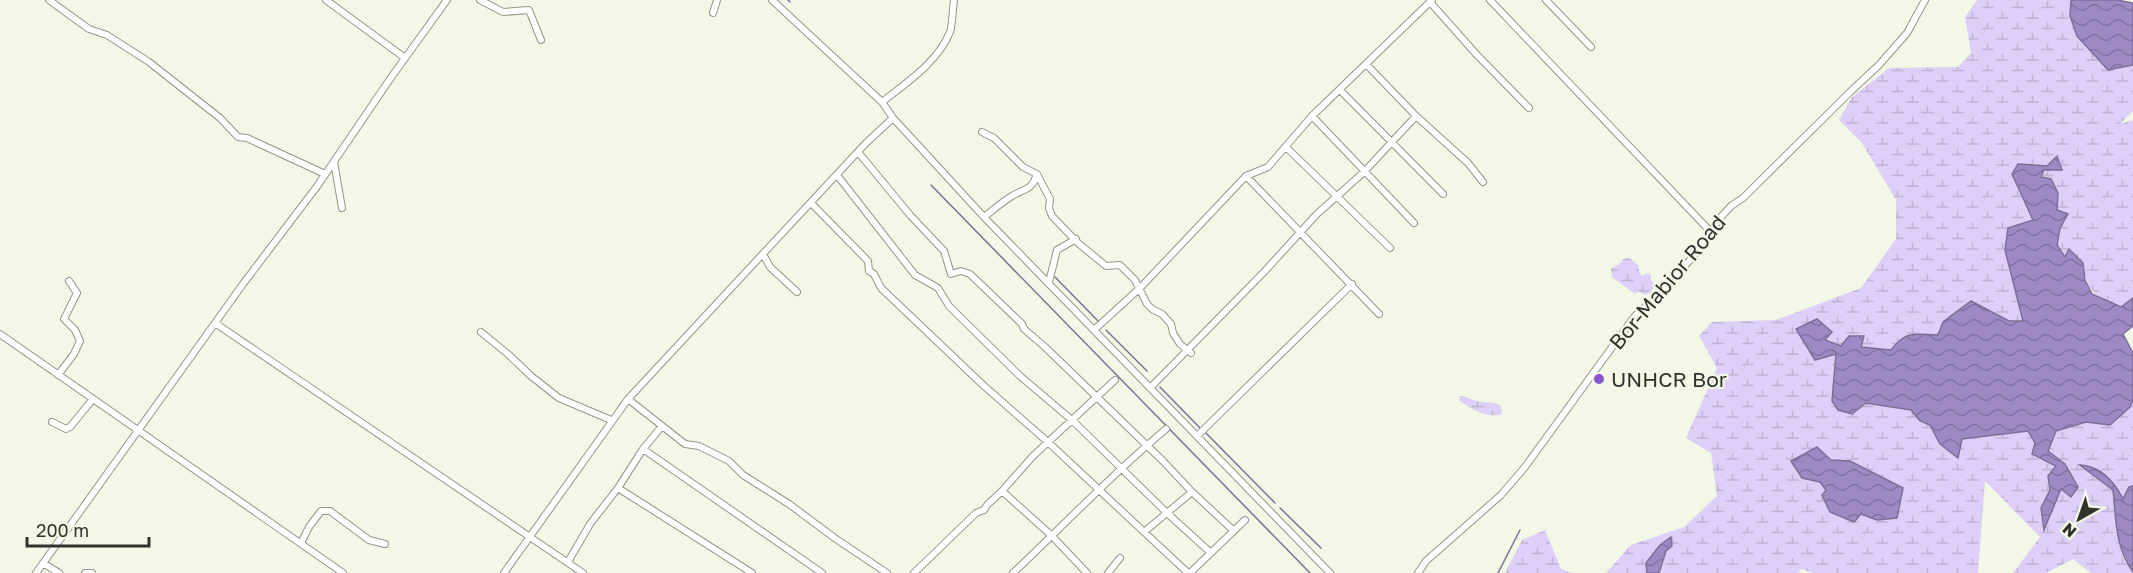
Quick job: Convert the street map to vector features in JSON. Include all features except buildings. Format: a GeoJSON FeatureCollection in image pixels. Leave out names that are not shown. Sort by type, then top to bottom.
{"type":"FeatureCollection","features":[{"type":"Feature","properties":{"kind":"street"},"geometry":{"type":"LineString","coordinates":[[49,0],[88,29],[107,35],[149,62],[220,118],[238,137],[247,138],[325,174]]}},
{"type":"Feature","properties":{"kind":"street"},"geometry":{"type":"LineString","coordinates":[[326,0],[405,58]]}},
{"type":"Feature","properties":{"kind":"street"},"geometry":{"type":"LineString","coordinates":[[36,573],[138,429],[334,162],[447,0]]}},
{"type":"Feature","properties":{"kind":"street"},"geometry":{"type":"LineString","coordinates":[[480,0],[503,12],[529,10],[541,40]]}},
{"type":"Feature","properties":{"kind":"street"},"geometry":{"type":"LineString","coordinates":[[714,13],[717,0]]}},
{"type":"Feature","properties":{"kind":"street"},"geometry":{"type":"LineString","coordinates":[[772,0],[882,102],[893,118],[984,217],[1330,573]]}},
{"type":"Feature","properties":{"kind":"street"},"geometry":{"type":"LineString","coordinates":[[882,102],[934,57],[952,30],[954,0]]}},
{"type":"Feature","properties":{"kind":"street"},"geometry":{"type":"LineString","coordinates":[[1490,0],[1710,231]]}},
{"type":"Feature","properties":{"kind":"street"},"geometry":{"type":"LineString","coordinates":[[1546,0],[1591,47]]}},
{"type":"Feature","properties":{"kind":"street","name":"Bor-Mabior Road"},"geometry":{"type":"LineString","coordinates":[[1418,573],[1426,561],[1501,495],[1525,467],[1635,317],[1692,258],[1710,231],[1731,206],[1743,198],[1879,65],[1907,33],[1925,0]]}},
{"type":"Feature","properties":{"kind":"street"},"geometry":{"type":"LineString","coordinates":[[1094,330],[1140,288],[1246,176],[1268,167],[1287,148],[1312,116],[1431,1],[1477,55],[1529,108]]}},
{"type":"Feature","properties":{"kind":"street"},"geometry":{"type":"LineString","coordinates":[[1365,64],[1416,116],[1468,163],[1483,182]]}},
{"type":"Feature","properties":{"kind":"street"},"geometry":{"type":"LineString","coordinates":[[1340,90],[1443,194]]}},
{"type":"Feature","properties":{"kind":"street"},"geometry":{"type":"LineString","coordinates":[[1312,116],[1414,223]]}},
{"type":"Feature","properties":{"kind":"street"},"geometry":{"type":"LineString","coordinates":[[1150,388],[1189,351],[1301,231],[1335,196],[1364,172],[1416,116]]}},
{"type":"Feature","properties":{"kind":"street"},"geometry":{"type":"LineString","coordinates":[[504,573],[628,399],[893,118]]}},
{"type":"Feature","properties":{"kind":"street"},"geometry":{"type":"LineString","coordinates":[[982,132],[994,138],[1023,167],[1037,174],[1050,199],[1049,208],[1052,216],[1099,262],[1106,266],[1120,265],[1128,271],[1140,288],[1147,304],[1162,314],[1171,324],[1173,333],[1189,351]]}},
{"type":"Feature","properties":{"kind":"street"},"geometry":{"type":"LineString","coordinates":[[1287,148],[1390,248]]}},
{"type":"Feature","properties":{"kind":"street"},"geometry":{"type":"LineString","coordinates":[[858,153],[910,215],[944,250],[951,274],[962,271],[970,274],[1023,324],[1024,330],[1046,347],[1234,531]]}},
{"type":"Feature","properties":{"kind":"street"},"geometry":{"type":"LineString","coordinates":[[334,162],[342,208]]}},
{"type":"Feature","properties":{"kind":"street"},"geometry":{"type":"LineString","coordinates":[[984,217],[1014,195],[1025,191],[1035,181],[1037,174]]}},
{"type":"Feature","properties":{"kind":"street"},"geometry":{"type":"LineString","coordinates":[[837,175],[915,275],[938,288],[949,306],[1003,359],[1073,421],[1167,513],[1211,552]]}},
{"type":"Feature","properties":{"kind":"street"},"geometry":{"type":"LineString","coordinates":[[1246,176],[1352,284],[1379,315]]}},
{"type":"Feature","properties":{"kind":"street"},"geometry":{"type":"LineString","coordinates":[[811,203],[868,261],[868,271],[874,274],[881,288],[983,385],[1049,442],[1189,573],[1245,520]]}},
{"type":"Feature","properties":{"kind":"street"},"geometry":{"type":"LineString","coordinates":[[1049,282],[1057,250],[1076,239]]}},
{"type":"Feature","properties":{"kind":"street"},"geometry":{"type":"LineString","coordinates":[[763,254],[770,267],[797,292]]}},
{"type":"Feature","properties":{"kind":"street"},"geometry":{"type":"LineString","coordinates":[[58,375],[74,354],[80,341],[75,330],[64,319],[77,293],[69,280]]}},
{"type":"Feature","properties":{"kind":"street"},"geometry":{"type":"LineString","coordinates":[[1197,436],[1352,284]]}},
{"type":"Feature","properties":{"kind":"street"},"geometry":{"type":"LineString","coordinates":[[215,323],[583,573]]}},
{"type":"Feature","properties":{"kind":"street"},"geometry":{"type":"LineString","coordinates":[[481,332],[560,398],[612,420]]}},
{"type":"Feature","properties":{"kind":"street"},"geometry":{"type":"LineString","coordinates":[[0,334],[343,573]]}},
{"type":"Feature","properties":{"kind":"street"},"geometry":{"type":"LineString","coordinates":[[914,573],[976,513],[984,510],[1033,456],[1115,380]]}},
{"type":"Feature","properties":{"kind":"street"},"geometry":{"type":"LineString","coordinates":[[52,422],[66,429],[70,427],[93,399]]}},
{"type":"Feature","properties":{"kind":"street"},"geometry":{"type":"LineString","coordinates":[[628,399],[686,444],[699,446],[729,461],[743,475],[789,504],[886,573]]}},
{"type":"Feature","properties":{"kind":"street"},"geometry":{"type":"LineString","coordinates":[[568,562],[590,524],[662,426]]}},
{"type":"Feature","properties":{"kind":"street"},"geometry":{"type":"LineString","coordinates":[[1013,573],[1098,489],[1166,429]]}},
{"type":"Feature","properties":{"kind":"street"},"geometry":{"type":"LineString","coordinates":[[643,449],[822,573]]}},
{"type":"Feature","properties":{"kind":"street"},"geometry":{"type":"LineString","coordinates":[[618,488],[752,573]]}},
{"type":"Feature","properties":{"kind":"street"},"geometry":{"type":"LineString","coordinates":[[1002,491],[1052,536],[1086,573]]}},
{"type":"Feature","properties":{"kind":"street"},"geometry":{"type":"LineString","coordinates":[[1144,532],[1192,492]]}},
{"type":"Feature","properties":{"kind":"street"},"geometry":{"type":"LineString","coordinates":[[301,543],[321,511],[330,511],[369,540],[385,544]]}},
{"type":"Feature","properties":{"kind":"street"},"geometry":{"type":"LineString","coordinates":[[1108,573],[1120,558]]}},
{"type":"Feature","properties":{"kind":"street"},"geometry":{"type":"LineString","coordinates":[[43,563],[59,573]]}},
{"type":"Feature","properties":{"kind":"street"},"geometry":{"type":"LineString","coordinates":[[85,573],[92,573]]}},
{"type":"Feature","properties":{"kind":"green space"},"geometry":{"type":"Polygon","coordinates":[[[1977,0],[2073,0],[2071,1],[2108,70],[2133,65],[2133,111],[2120,124],[2133,120],[2133,298],[2121,307],[2099,296],[2087,281],[2083,263],[2069,250],[2065,257],[2057,245],[2060,228],[2067,214],[2057,210],[2058,193],[2041,178],[2044,170],[2062,170],[2057,157],[2047,166],[2018,164],[2034,221],[2008,228],[2005,249],[2024,321],[2009,321],[1971,301],[1938,335],[1912,335],[1901,340],[1891,350],[1860,347],[1864,337],[1841,346],[1796,328],[1837,353],[1832,401],[1852,414],[1866,403],[1911,410],[1920,421],[1930,425],[1940,444],[1958,457],[1962,439],[2028,431],[2035,443],[2057,465],[2048,476],[2050,490],[2041,508],[2044,528],[2061,489],[2065,464],[2048,451],[2056,431],[2086,422],[2110,425],[2130,407],[2133,400],[2133,486],[2129,487],[2123,500],[2113,490],[2119,543],[2124,560],[2133,573],[2091,573],[2073,559],[2046,573],[2013,573],[2040,537],[1985,481],[1978,573],[1813,573],[1801,569],[1798,573],[1659,573],[1671,537],[1647,573],[1606,573],[1631,545],[1684,527],[1717,496],[1711,453],[1686,438],[1717,368],[1699,336],[1712,322],[1776,320],[1861,288],[1896,239],[1896,200],[1862,143],[1839,120],[1852,97],[1889,68],[1958,67],[1971,53],[1965,17],[1977,0]],[[1817,448],[1819,476],[1823,486],[1845,503],[1877,520],[1850,461],[1831,460],[1817,448]]]}},
{"type":"Feature","properties":{"kind":"green space"},"geometry":{"type":"Polygon","coordinates":[[[1629,258],[1638,265],[1640,274],[1651,275],[1651,280],[1655,284],[1651,293],[1644,295],[1638,291],[1635,294],[1612,277],[1611,269],[1623,259],[1629,258]]]}},
{"type":"Feature","properties":{"kind":"green space"},"geometry":{"type":"Polygon","coordinates":[[[1460,396],[1498,404],[1501,406],[1502,414],[1491,415],[1479,412],[1459,400],[1460,396]]]}},
{"type":"Feature","properties":{"kind":"green space"},"geometry":{"type":"Polygon","coordinates":[[[1545,530],[1561,569],[1571,573],[1505,573],[1522,540],[1545,530]]]}},
{"type":"Feature","properties":{"kind":"water"},"geometry":{"type":"Polygon","coordinates":[[[2073,0],[2117,0],[2133,3],[2133,65],[2108,70],[2077,36],[2070,16],[2073,0]]]}},
{"type":"Feature","properties":{"kind":"water"},"geometry":{"type":"Polygon","coordinates":[[[2057,156],[2062,170],[2044,170],[2041,177],[2051,179],[2058,193],[2057,210],[2068,214],[2060,228],[2057,245],[2065,257],[2069,249],[2083,263],[2085,280],[2092,294],[2121,307],[2133,298],[2133,326],[2123,334],[2133,353],[2133,400],[2130,407],[2110,425],[2086,422],[2056,431],[2048,451],[2065,464],[2078,487],[2071,497],[2061,489],[2044,530],[2041,508],[2050,490],[2048,476],[2056,466],[2032,454],[2035,443],[2028,431],[1962,439],[1958,458],[1940,444],[1930,425],[1920,421],[1911,410],[1866,403],[1852,414],[1838,410],[1832,401],[1836,354],[1815,360],[1796,329],[1817,319],[1832,332],[1825,340],[1841,346],[1849,336],[1864,336],[1861,347],[1891,350],[1906,336],[1938,335],[1943,322],[1971,301],[2009,321],[2023,321],[2005,250],[2008,228],[2033,220],[2012,174],[2018,164],[2047,166],[2057,156]]]}},
{"type":"Feature","properties":{"kind":"water"},"geometry":{"type":"Polygon","coordinates":[[[1817,447],[1831,460],[1850,461],[1903,488],[1897,518],[1877,520],[1861,514],[1854,522],[1830,512],[1822,495],[1826,490],[1820,482],[1802,478],[1791,461],[1817,447]]]}},
{"type":"Feature","properties":{"kind":"water"},"geometry":{"type":"Polygon","coordinates":[[[2080,465],[2100,471],[2115,486],[2123,499],[2129,487],[2133,486],[2133,572],[2120,543],[2113,490],[2080,465]]]}},
{"type":"Feature","properties":{"kind":"water"},"geometry":{"type":"Polygon","coordinates":[[[1671,537],[1672,546],[1666,551],[1659,573],[1647,573],[1646,563],[1660,545],[1671,537]]]}},
{"type":"Feature","properties":{"kind":"waterway"},"geometry":{"type":"LineString","coordinates":[[931,185],[1310,573]]}},
{"type":"Feature","properties":{"kind":"waterway"},"geometry":{"type":"LineString","coordinates":[[1055,277],[1098,321]]}},
{"type":"Feature","properties":{"kind":"waterway"},"geometry":{"type":"LineString","coordinates":[[1106,330],[1147,371]]}},
{"type":"Feature","properties":{"kind":"waterway"},"geometry":{"type":"LineString","coordinates":[[1160,387],[1200,428]]}},
{"type":"Feature","properties":{"kind":"waterway"},"geometry":{"type":"LineString","coordinates":[[1204,431],[1275,503]]}},
{"type":"Feature","properties":{"kind":"waterway"},"geometry":{"type":"LineString","coordinates":[[1280,508],[1321,548]]}},
{"type":"Feature","properties":{"kind":"waterway"},"geometry":{"type":"LineString","coordinates":[[1498,573],[1520,530]]}},
{"type":"Feature","properties":{"kind":"place","name":"UNHCR Bor"},"geometry":{"type":"Point","coordinates":[1599,379]}}]}
